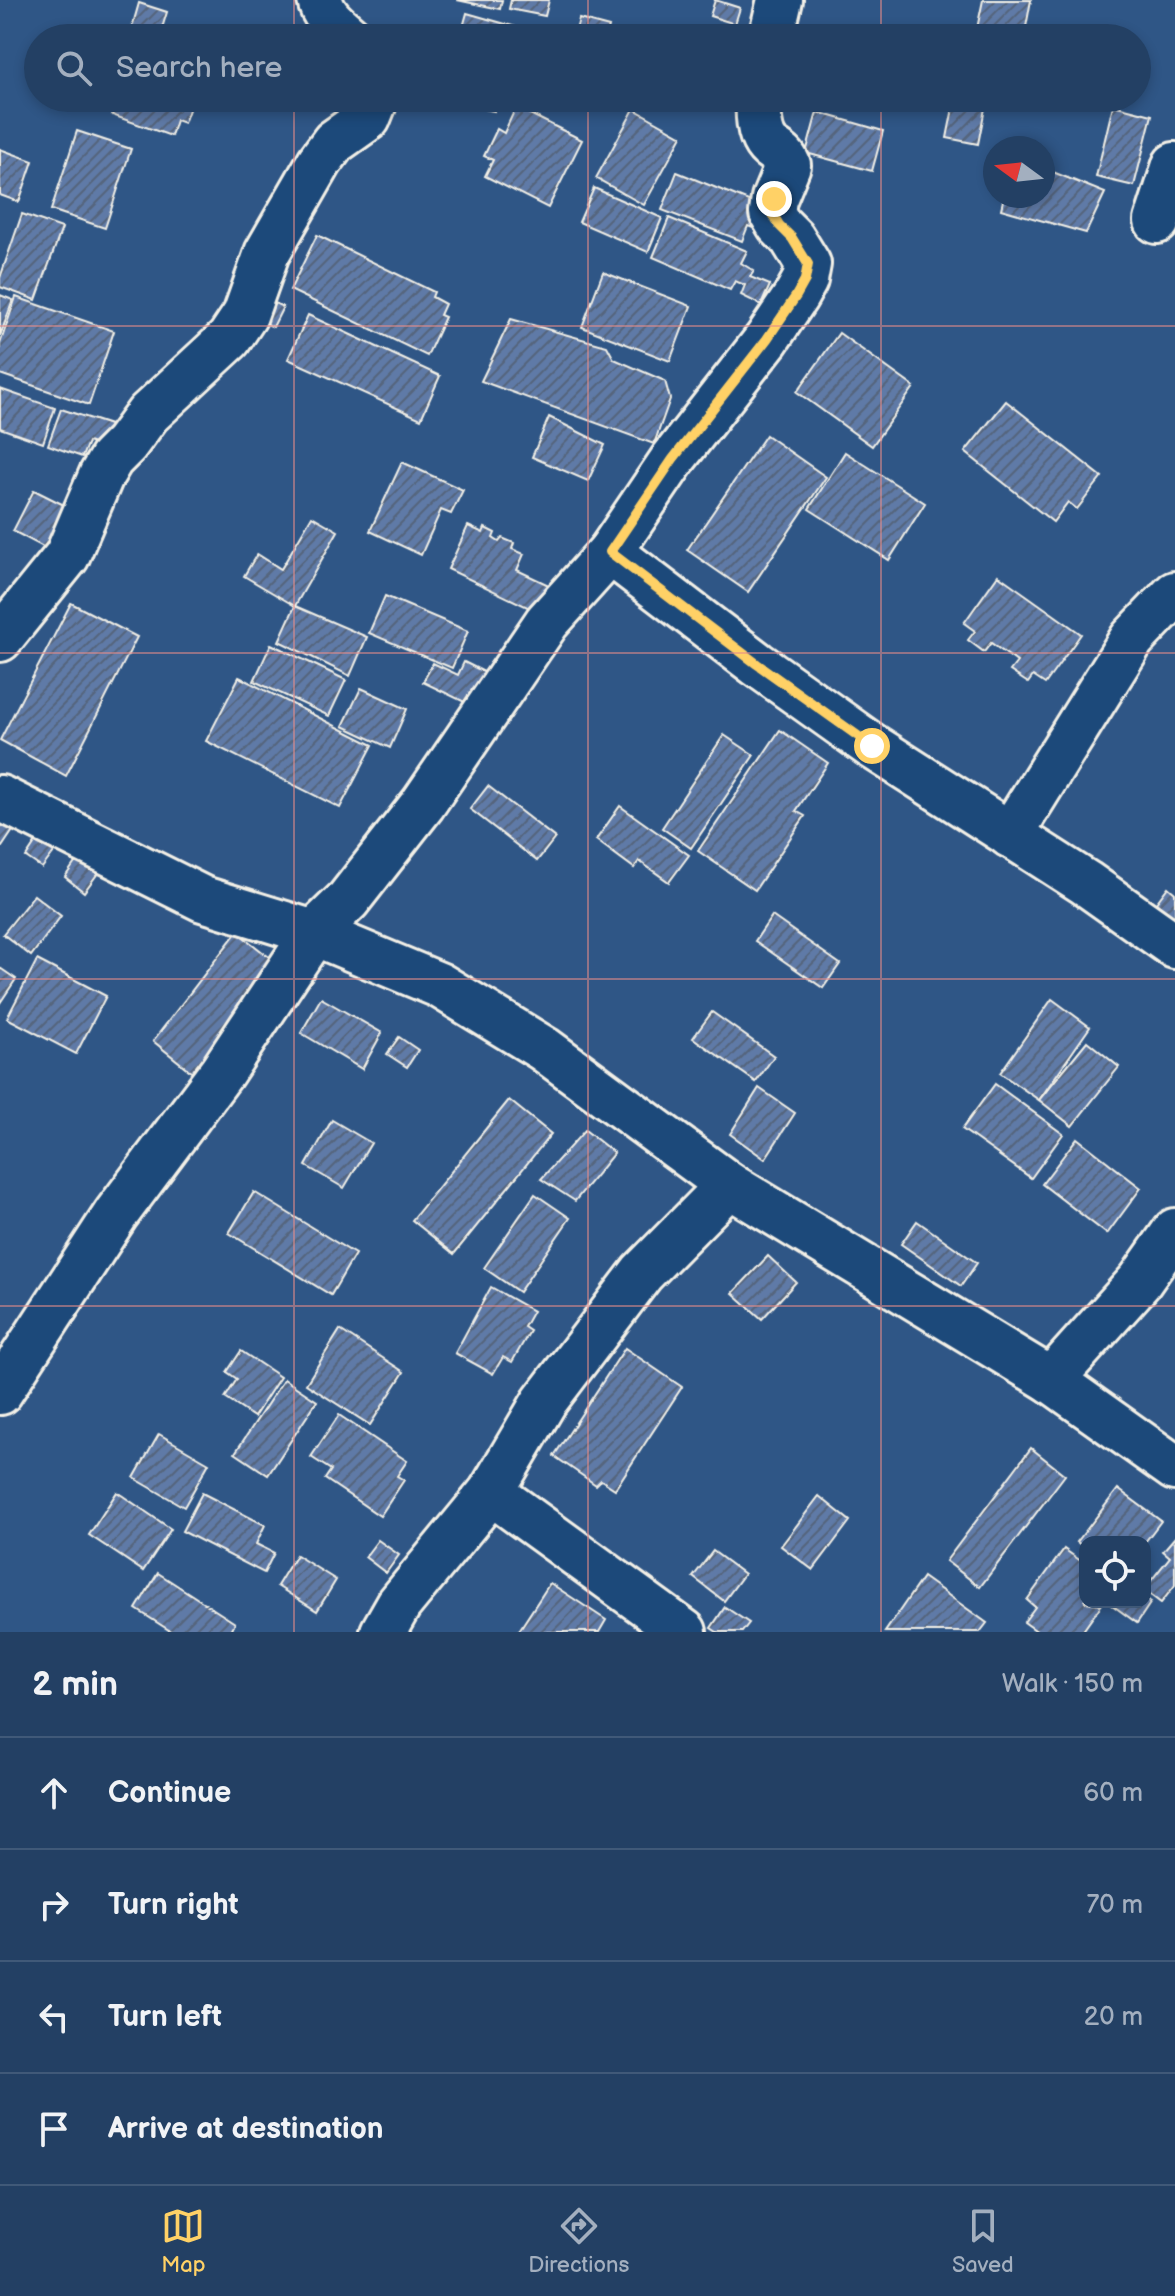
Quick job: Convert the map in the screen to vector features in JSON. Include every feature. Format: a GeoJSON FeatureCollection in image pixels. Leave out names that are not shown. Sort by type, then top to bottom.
{"type":"FeatureCollection","features":[{"type":"Feature","properties":{"kind":"street"},"geometry":{"type":"LineString","coordinates":[[320,0],[321,7],[333,24]]}},
{"type":"Feature","properties":{"kind":"street"},"geometry":{"type":"LineString","coordinates":[[774,24],[780,0]]}},
{"type":"Feature","properties":{"kind":"street"},"geometry":{"type":"LineString","coordinates":[[0,639],[67,556],[111,459],[148,414],[229,339],[245,315],[267,253],[320,161],[334,142],[368,118],[370,112]]}},
{"type":"Feature","properties":{"kind":"street"},"geometry":{"type":"LineString","coordinates":[[0,1392],[116,1214],[222,1072],[314,933],[348,900],[423,804],[547,622],[610,552],[673,459],[767,339],[805,280],[808,264],[772,213],[774,199],[788,165],[784,156],[767,146],[761,132],[760,112]]}},
{"type":"Feature","properties":{"kind":"street"},"geometry":{"type":"LineString","coordinates":[[1157,221],[1175,165]]}},
{"type":"Feature","properties":{"kind":"street"},"geometry":{"type":"LineString","coordinates":[[610,552],[846,728],[1086,883],[1175,946]]}},
{"type":"Feature","properties":{"kind":"street"},"geometry":{"type":"LineString","coordinates":[[1010,835],[1132,639],[1175,594]]}},
{"type":"Feature","properties":{"kind":"street"},"geometry":{"type":"LineString","coordinates":[[0,798],[203,899],[314,933],[439,985],[544,1049],[729,1185],[1051,1380],[1175,1468]]}},
{"type":"Feature","properties":{"kind":"street"},"geometry":{"type":"LineString","coordinates":[[383,1632],[399,1604],[491,1492],[544,1402],[642,1273],[729,1185]]}},
{"type":"Feature","properties":{"kind":"street"},"geometry":{"type":"LineString","coordinates":[[1051,1380],[1140,1281],[1175,1231]]}},
{"type":"Feature","properties":{"kind":"street"},"geometry":{"type":"LineString","coordinates":[[491,1492],[684,1632]]}},
{"type":"Feature","properties":{"kind":"building"},"geometry":{"type":"Polygon","coordinates":[[[457,0],[502,0],[500,9],[457,0]]]}},
{"type":"Feature","properties":{"kind":"building"},"geometry":{"type":"Polygon","coordinates":[[[511,0],[549,0],[545,16],[509,9],[511,0]]]}},
{"type":"Feature","properties":{"kind":"building"},"geometry":{"type":"Polygon","coordinates":[[[715,0],[740,8],[735,24],[710,16],[715,0]]]}},
{"type":"Feature","properties":{"kind":"building"},"geometry":{"type":"Polygon","coordinates":[[[983,0],[1031,0],[1027,24],[978,24],[983,0]]]}},
{"type":"Feature","properties":{"kind":"building"},"geometry":{"type":"Polygon","coordinates":[[[139,3],[167,12],[163,24],[133,24],[139,3]]]}},
{"type":"Feature","properties":{"kind":"building"},"geometry":{"type":"Polygon","coordinates":[[[467,13],[506,24],[464,24],[467,13]]]}},
{"type":"Feature","properties":{"kind":"building"},"geometry":{"type":"Polygon","coordinates":[[[579,19],[598,24],[578,24],[579,19]]]}},
{"type":"Feature","properties":{"kind":"building"},"geometry":{"type":"Polygon","coordinates":[[[113,112],[188,112],[184,123],[176,120],[171,136],[112,115],[113,112]]]}},
{"type":"Feature","properties":{"kind":"building"},"geometry":{"type":"Polygon","coordinates":[[[514,112],[526,112],[582,140],[548,208],[485,176],[493,160],[484,156],[497,129],[504,133],[514,112]]]}},
{"type":"Feature","properties":{"kind":"building"},"geometry":{"type":"Polygon","coordinates":[[[632,112],[639,112],[682,136],[644,205],[596,178],[632,112]]]}},
{"type":"Feature","properties":{"kind":"building"},"geometry":{"type":"Polygon","coordinates":[[[817,112],[883,131],[872,171],[806,153],[817,112]]]}},
{"type":"Feature","properties":{"kind":"building"},"geometry":{"type":"Polygon","coordinates":[[[952,112],[984,112],[978,144],[947,138],[952,112]]]}},
{"type":"Feature","properties":{"kind":"building"},"geometry":{"type":"Polygon","coordinates":[[[1111,112],[1152,115],[1134,186],[1096,177],[1111,112]]]}},
{"type":"Feature","properties":{"kind":"building"},"geometry":{"type":"Polygon","coordinates":[[[77,131],[131,149],[105,228],[51,210],[77,131]]]}},
{"type":"Feature","properties":{"kind":"building"},"geometry":{"type":"Polygon","coordinates":[[[0,149],[33,161],[19,202],[0,195],[0,149]]]}},
{"type":"Feature","properties":{"kind":"building"},"geometry":{"type":"Polygon","coordinates":[[[677,172],[766,208],[758,230],[748,226],[742,241],[662,210],[677,172]]]}},
{"type":"Feature","properties":{"kind":"building"},"geometry":{"type":"Polygon","coordinates":[[[1055,173],[1105,193],[1086,233],[1001,209],[1055,208],[1055,173]]]}},
{"type":"Feature","properties":{"kind":"building"},"geometry":{"type":"Polygon","coordinates":[[[594,188],[662,218],[648,252],[579,222],[594,188]]]}},
{"type":"Feature","properties":{"kind":"building"},"geometry":{"type":"Polygon","coordinates":[[[22,214],[62,228],[36,300],[0,287],[0,278],[22,214]]]}},
{"type":"Feature","properties":{"kind":"building"},"geometry":{"type":"Polygon","coordinates":[[[669,218],[747,251],[741,263],[754,271],[750,277],[770,285],[761,305],[741,295],[745,285],[735,281],[730,290],[653,257],[669,218]]]}},
{"type":"Feature","properties":{"kind":"building"},"geometry":{"type":"Polygon","coordinates":[[[317,235],[434,292],[432,297],[445,304],[440,315],[445,317],[427,356],[290,290],[317,235]]]}},
{"type":"Feature","properties":{"kind":"building"},"geometry":{"type":"Polygon","coordinates":[[[603,272],[691,306],[670,361],[582,327],[603,272]]]}},
{"type":"Feature","properties":{"kind":"building"},"geometry":{"type":"Polygon","coordinates":[[[0,295],[13,300],[0,336],[0,295]]]}},
{"type":"Feature","properties":{"kind":"building"},"geometry":{"type":"Polygon","coordinates":[[[260,296],[283,307],[273,327],[251,316],[260,296]]]}},
{"type":"Feature","properties":{"kind":"building"},"geometry":{"type":"Polygon","coordinates":[[[16,297],[114,331],[89,405],[0,374],[0,344],[16,297]]]}},
{"type":"Feature","properties":{"kind":"building"},"geometry":{"type":"Polygon","coordinates":[[[308,315],[440,376],[421,419],[288,359],[308,315]]]}},
{"type":"Feature","properties":{"kind":"building"},"geometry":{"type":"Polygon","coordinates":[[[511,319],[607,346],[614,359],[665,381],[670,399],[654,444],[481,381],[511,319]]]}},
{"type":"Feature","properties":{"kind":"building"},"geometry":{"type":"Polygon","coordinates":[[[839,333],[914,387],[872,446],[797,392],[839,333]]]}},
{"type":"Feature","properties":{"kind":"building"},"geometry":{"type":"Polygon","coordinates":[[[0,389],[55,408],[43,443],[0,428],[0,389]]]}},
{"type":"Feature","properties":{"kind":"building"},"geometry":{"type":"Polygon","coordinates":[[[1006,401],[1102,477],[1077,509],[1068,502],[1053,522],[965,452],[1006,401]]]}},
{"type":"Feature","properties":{"kind":"building"},"geometry":{"type":"Polygon","coordinates":[[[61,409],[110,425],[102,447],[88,442],[82,457],[48,445],[61,409]]]}},
{"type":"Feature","properties":{"kind":"building"},"geometry":{"type":"Polygon","coordinates":[[[549,417],[605,445],[588,481],[532,457],[549,417]]]}},
{"type":"Feature","properties":{"kind":"building"},"geometry":{"type":"Polygon","coordinates":[[[766,435],[826,477],[748,592],[687,550],[766,435]]]}},
{"type":"Feature","properties":{"kind":"building"},"geometry":{"type":"Polygon","coordinates":[[[845,452],[925,503],[889,560],[809,509],[845,452]]]}},
{"type":"Feature","properties":{"kind":"building"},"geometry":{"type":"Polygon","coordinates":[[[402,462],[463,490],[451,514],[441,510],[421,555],[370,531],[402,462]]]}},
{"type":"Feature","properties":{"kind":"building"},"geometry":{"type":"Polygon","coordinates":[[[34,490],[66,506],[45,548],[13,531],[34,490]]]}},
{"type":"Feature","properties":{"kind":"building"},"geometry":{"type":"Polygon","coordinates":[[[312,516],[338,531],[295,606],[244,576],[257,554],[281,569],[312,516]]]}},
{"type":"Feature","properties":{"kind":"building"},"geometry":{"type":"Polygon","coordinates":[[[468,526],[483,533],[485,528],[495,533],[493,538],[499,542],[502,538],[514,543],[512,549],[524,554],[517,570],[555,588],[542,614],[448,569],[468,526]]]}},
{"type":"Feature","properties":{"kind":"building"},"geometry":{"type":"Polygon","coordinates":[[[998,575],[1081,634],[1045,684],[1033,676],[1028,683],[1010,671],[1017,662],[991,643],[984,652],[968,640],[975,631],[964,623],[998,575]]]}},
{"type":"Feature","properties":{"kind":"building"},"geometry":{"type":"Polygon","coordinates":[[[385,596],[468,631],[452,668],[369,633],[385,596]]]}},
{"type":"Feature","properties":{"kind":"building"},"geometry":{"type":"Polygon","coordinates":[[[71,603],[137,637],[66,776],[0,740],[71,603]]]}},
{"type":"Feature","properties":{"kind":"building"},"geometry":{"type":"Polygon","coordinates":[[[295,606],[367,637],[350,676],[279,641],[295,606]]]}},
{"type":"Feature","properties":{"kind":"building"},"geometry":{"type":"Polygon","coordinates":[[[271,644],[346,680],[329,716],[254,681],[271,644]]]}},
{"type":"Feature","properties":{"kind":"building"},"geometry":{"type":"Polygon","coordinates":[[[464,662],[494,677],[479,709],[423,682],[433,663],[458,675],[464,662]]]}},
{"type":"Feature","properties":{"kind":"building"},"geometry":{"type":"Polygon","coordinates":[[[239,677],[373,745],[340,808],[206,741],[239,677]]]}},
{"type":"Feature","properties":{"kind":"building"},"geometry":{"type":"Polygon","coordinates":[[[361,688],[407,709],[390,748],[343,726],[361,688]]]}},
{"type":"Feature","properties":{"kind":"building"},"geometry":{"type":"Polygon","coordinates":[[[780,730],[828,763],[796,811],[805,816],[755,890],[698,851],[780,730]]]}},
{"type":"Feature","properties":{"kind":"building"},"geometry":{"type":"Polygon","coordinates":[[[724,735],[754,755],[691,848],[662,828],[724,735]]]}},
{"type":"Feature","properties":{"kind":"building"},"geometry":{"type":"Polygon","coordinates":[[[488,786],[555,838],[537,861],[470,809],[488,786]]]}},
{"type":"Feature","properties":{"kind":"building"},"geometry":{"type":"Polygon","coordinates":[[[620,806],[689,855],[669,882],[639,861],[634,868],[596,840],[620,806]]]}},
{"type":"Feature","properties":{"kind":"building"},"geometry":{"type":"Polygon","coordinates":[[[0,820],[14,829],[2,847],[0,846],[0,820]]]}},
{"type":"Feature","properties":{"kind":"building"},"geometry":{"type":"Polygon","coordinates":[[[40,836],[57,848],[42,868],[26,857],[40,836]]]}},
{"type":"Feature","properties":{"kind":"building"},"geometry":{"type":"Polygon","coordinates":[[[84,850],[104,865],[84,892],[65,877],[84,850]]]}},
{"type":"Feature","properties":{"kind":"building"},"geometry":{"type":"Polygon","coordinates":[[[1168,887],[1175,893],[1175,919],[1156,903],[1168,887]]]}},
{"type":"Feature","properties":{"kind":"building"},"geometry":{"type":"Polygon","coordinates":[[[34,895],[61,916],[31,956],[3,934],[34,895]]]}},
{"type":"Feature","properties":{"kind":"building"},"geometry":{"type":"Polygon","coordinates":[[[772,916],[840,964],[823,988],[755,941],[772,916]]]}},
{"type":"Feature","properties":{"kind":"building"},"geometry":{"type":"Polygon","coordinates":[[[237,932],[278,964],[194,1074],[153,1041],[237,932]]]}},
{"type":"Feature","properties":{"kind":"building"},"geometry":{"type":"Polygon","coordinates":[[[37,960],[106,996],[76,1054],[7,1018],[37,960]]]}},
{"type":"Feature","properties":{"kind":"building"},"geometry":{"type":"Polygon","coordinates":[[[0,968],[16,979],[0,1003],[0,968]]]}},
{"type":"Feature","properties":{"kind":"building"},"geometry":{"type":"Polygon","coordinates":[[[321,998],[382,1033],[362,1069],[301,1033],[321,998]]]}},
{"type":"Feature","properties":{"kind":"building"},"geometry":{"type":"Polygon","coordinates":[[[1052,999],[1090,1027],[1039,1100],[1000,1073],[1052,999]]]}},
{"type":"Feature","properties":{"kind":"building"},"geometry":{"type":"Polygon","coordinates":[[[712,1012],[774,1056],[756,1082],[693,1038],[712,1012]]]}},
{"type":"Feature","properties":{"kind":"building"},"geometry":{"type":"Polygon","coordinates":[[[399,1037],[418,1050],[407,1067],[387,1054],[399,1037]]]}},
{"type":"Feature","properties":{"kind":"building"},"geometry":{"type":"Polygon","coordinates":[[[1087,1041],[1119,1067],[1072,1126],[1039,1100],[1087,1041]]]}},
{"type":"Feature","properties":{"kind":"building"},"geometry":{"type":"Polygon","coordinates":[[[995,1084],[1063,1134],[1031,1178],[962,1129],[995,1084]]]}},
{"type":"Feature","properties":{"kind":"building"},"geometry":{"type":"Polygon","coordinates":[[[759,1088],[795,1113],[765,1159],[730,1134],[759,1088]]]}},
{"type":"Feature","properties":{"kind":"building"},"geometry":{"type":"Polygon","coordinates":[[[509,1100],[551,1134],[454,1254],[412,1220],[509,1100]]]}},
{"type":"Feature","properties":{"kind":"building"},"geometry":{"type":"Polygon","coordinates":[[[332,1120],[371,1143],[344,1188],[306,1166],[332,1120]]]}},
{"type":"Feature","properties":{"kind":"building"},"geometry":{"type":"Polygon","coordinates":[[[585,1130],[614,1153],[575,1201],[541,1179],[585,1130]]]}},
{"type":"Feature","properties":{"kind":"building"},"geometry":{"type":"Polygon","coordinates":[[[1077,1138],[1141,1188],[1107,1234],[1042,1184],[1077,1138]]]}},
{"type":"Feature","properties":{"kind":"building"},"geometry":{"type":"Polygon","coordinates":[[[254,1192],[355,1254],[331,1295],[229,1233],[254,1192]]]}},
{"type":"Feature","properties":{"kind":"building"},"geometry":{"type":"Polygon","coordinates":[[[535,1194],[570,1218],[519,1292],[484,1268],[535,1194]]]}},
{"type":"Feature","properties":{"kind":"building"},"geometry":{"type":"Polygon","coordinates":[[[917,1221],[977,1263],[961,1286],[901,1244],[917,1221]]]}},
{"type":"Feature","properties":{"kind":"building"},"geometry":{"type":"Polygon","coordinates":[[[768,1256],[796,1282],[762,1319],[733,1293],[768,1256]]]}},
{"type":"Feature","properties":{"kind":"building"},"geometry":{"type":"Polygon","coordinates":[[[491,1287],[533,1311],[524,1327],[530,1331],[512,1362],[503,1357],[493,1374],[455,1353],[491,1287]]]}},
{"type":"Feature","properties":{"kind":"building"},"geometry":{"type":"Polygon","coordinates":[[[340,1330],[404,1372],[370,1425],[306,1384],[340,1330]]]}},
{"type":"Feature","properties":{"kind":"building"},"geometry":{"type":"Polygon","coordinates":[[[625,1348],[682,1387],[615,1489],[601,1480],[596,1485],[554,1456],[625,1348]]]}},
{"type":"Feature","properties":{"kind":"building"},"geometry":{"type":"Polygon","coordinates":[[[241,1351],[280,1377],[254,1417],[225,1398],[237,1379],[227,1372],[241,1351]]]}},
{"type":"Feature","properties":{"kind":"building"},"geometry":{"type":"Polygon","coordinates":[[[284,1379],[317,1401],[268,1475],[235,1453],[284,1379]]]}},
{"type":"Feature","properties":{"kind":"building"},"geometry":{"type":"Polygon","coordinates":[[[339,1415],[407,1461],[397,1476],[404,1480],[380,1516],[325,1479],[331,1470],[311,1457],[339,1415]]]}},
{"type":"Feature","properties":{"kind":"building"},"geometry":{"type":"Polygon","coordinates":[[[159,1434],[209,1463],[184,1507],[134,1478],[159,1434]]]}},
{"type":"Feature","properties":{"kind":"building"},"geometry":{"type":"Polygon","coordinates":[[[1031,1448],[1065,1475],[980,1587],[946,1561],[1031,1448]]]}},
{"type":"Feature","properties":{"kind":"building"},"geometry":{"type":"Polygon","coordinates":[[[1118,1489],[1161,1521],[1150,1536],[1082,1536],[1118,1489]]]}},
{"type":"Feature","properties":{"kind":"building"},"geometry":{"type":"Polygon","coordinates":[[[117,1492],[171,1529],[143,1571],[89,1535],[117,1492]]]}},
{"type":"Feature","properties":{"kind":"building"},"geometry":{"type":"Polygon","coordinates":[[[202,1493],[265,1525],[256,1544],[274,1553],[264,1573],[182,1531],[202,1493]]]}},
{"type":"Feature","properties":{"kind":"building"},"geometry":{"type":"Polygon","coordinates":[[[819,1496],[850,1521],[813,1570],[781,1546],[819,1496]]]}},
{"type":"Feature","properties":{"kind":"building"},"geometry":{"type":"Polygon","coordinates":[[[1175,1537],[1175,1585],[1161,1603],[1151,1596],[1151,1581],[1170,1557],[1163,1551],[1175,1537]]]}},
{"type":"Feature","properties":{"kind":"building"},"geometry":{"type":"Polygon","coordinates":[[[378,1540],[399,1555],[386,1573],[365,1557],[378,1540]]]}},
{"type":"Feature","properties":{"kind":"building"},"geometry":{"type":"Polygon","coordinates":[[[1064,1549],[1079,1560],[1079,1608],[1099,1608],[1082,1632],[1038,1632],[1024,1622],[1035,1607],[1027,1600],[1064,1549]]]}},
{"type":"Feature","properties":{"kind":"building"},"geometry":{"type":"Polygon","coordinates":[[[713,1551],[744,1574],[724,1601],[693,1577],[713,1551]]]}},
{"type":"Feature","properties":{"kind":"building"},"geometry":{"type":"Polygon","coordinates":[[[296,1555],[336,1580],[317,1611],[277,1586],[296,1555]]]}},
{"type":"Feature","properties":{"kind":"building"},"geometry":{"type":"Polygon","coordinates":[[[158,1573],[235,1623],[230,1632],[172,1632],[136,1609],[158,1573]]]}},
{"type":"Feature","properties":{"kind":"building"},"geometry":{"type":"Polygon","coordinates":[[[923,1577],[987,1623],[980,1632],[885,1632],[923,1577]]]}},
{"type":"Feature","properties":{"kind":"building"},"geometry":{"type":"Polygon","coordinates":[[[550,1583],[606,1620],[599,1632],[518,1632],[550,1583]]]}},
{"type":"Feature","properties":{"kind":"building"},"geometry":{"type":"Polygon","coordinates":[[[725,1607],[749,1623],[742,1632],[717,1632],[711,1628],[725,1607]]]}},
{"type":"Feature","properties":{"kind":"building"},"geometry":{"type":"Polygon","coordinates":[[[1116,1608],[1147,1608],[1137,1623],[1116,1608]]]}},
{"type":"Feature","properties":{"kind":"route"},"geometry":{"type":"LineString","coordinates":[[774,199],[772,213],[808,264],[805,280],[767,339],[673,459],[610,552],[757,664],[872,746]]}}]}
